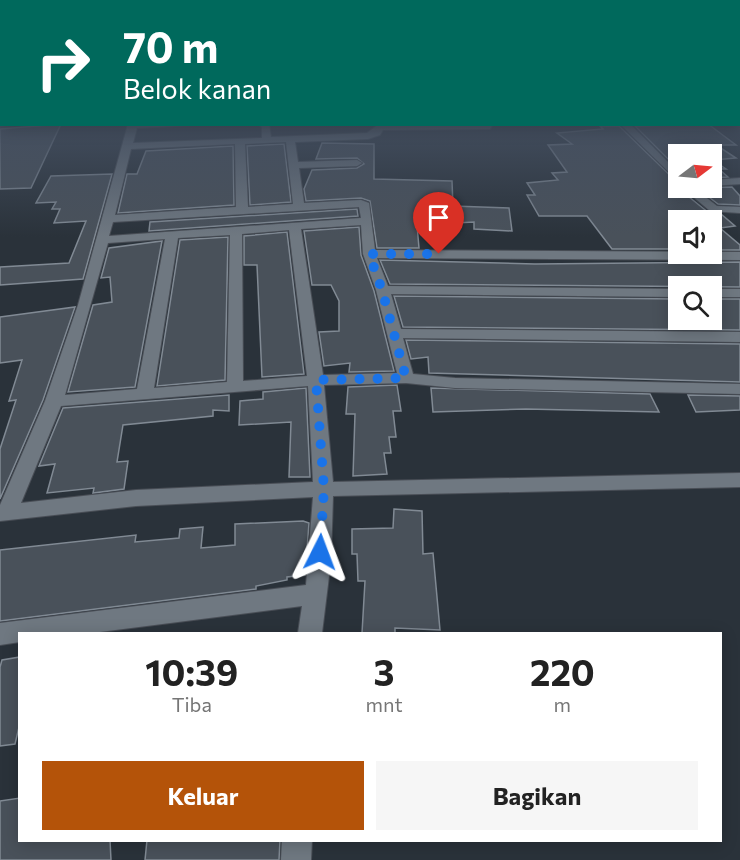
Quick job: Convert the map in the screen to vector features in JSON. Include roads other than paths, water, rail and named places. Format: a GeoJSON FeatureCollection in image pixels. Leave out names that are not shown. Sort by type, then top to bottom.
{"type":"FeatureCollection","features":[{"type":"Feature","properties":{"kind":"street"},"geometry":{"type":"LineString","coordinates":[[3,512],[54,401],[126,157]]}},
{"type":"Feature","properties":{"kind":"street"},"geometry":{"type":"LineString","coordinates":[[240,157],[242,210]]}},
{"type":"Feature","properties":{"kind":"street"},"geometry":{"type":"LineString","coordinates":[[293,157],[299,207]]}},
{"type":"Feature","properties":{"kind":"street"},"geometry":{"type":"LineString","coordinates":[[657,157],[668,168]]}},
{"type":"Feature","properties":{"kind":"street"},"geometry":{"type":"LineString","coordinates":[[294,165],[357,163]]}},
{"type":"Feature","properties":{"kind":"street"},"geometry":{"type":"LineString","coordinates":[[722,182],[740,181]]}},
{"type":"Feature","properties":{"kind":"street"},"geometry":{"type":"LineString","coordinates":[[700,198],[714,209],[740,210]]}},
{"type":"Feature","properties":{"kind":"street"},"geometry":{"type":"LineString","coordinates":[[108,219],[361,203],[365,205],[369,254],[382,290],[406,378]]}},
{"type":"Feature","properties":{"kind":"street"},"geometry":{"type":"LineString","coordinates":[[103,240],[295,228],[367,221]]}},
{"type":"Feature","properties":{"kind":"street"},"geometry":{"type":"LineString","coordinates":[[295,228],[316,380],[324,489],[316,594],[310,632]]}},
{"type":"Feature","properties":{"kind":"street"},"geometry":{"type":"LineString","coordinates":[[235,387],[236,232]]}},
{"type":"Feature","properties":{"kind":"street"},"geometry":{"type":"LineString","coordinates":[[145,394],[172,236]]}},
{"type":"Feature","properties":{"kind":"street"},"geometry":{"type":"LineString","coordinates":[[369,254],[740,256]]}},
{"type":"Feature","properties":{"kind":"street"},"geometry":{"type":"LineString","coordinates":[[382,290],[668,293]]}},
{"type":"Feature","properties":{"kind":"street"},"geometry":{"type":"LineString","coordinates":[[722,293],[740,293]]}},
{"type":"Feature","properties":{"kind":"street"},"geometry":{"type":"LineString","coordinates":[[393,333],[740,337]]}},
{"type":"Feature","properties":{"kind":"street"},"geometry":{"type":"LineString","coordinates":[[54,401],[316,380],[406,378],[455,383],[740,389]]}},
{"type":"Feature","properties":{"kind":"street"},"geometry":{"type":"LineString","coordinates":[[3,512],[136,498],[324,489],[411,489],[740,480]]}},
{"type":"Feature","properties":{"kind":"street"},"geometry":{"type":"LineString","coordinates":[[0,634],[316,594]]}},
{"type":"Feature","properties":{"kind":"street"},"geometry":{"type":"LineString","coordinates":[[296,860],[297,842]]}}]}
